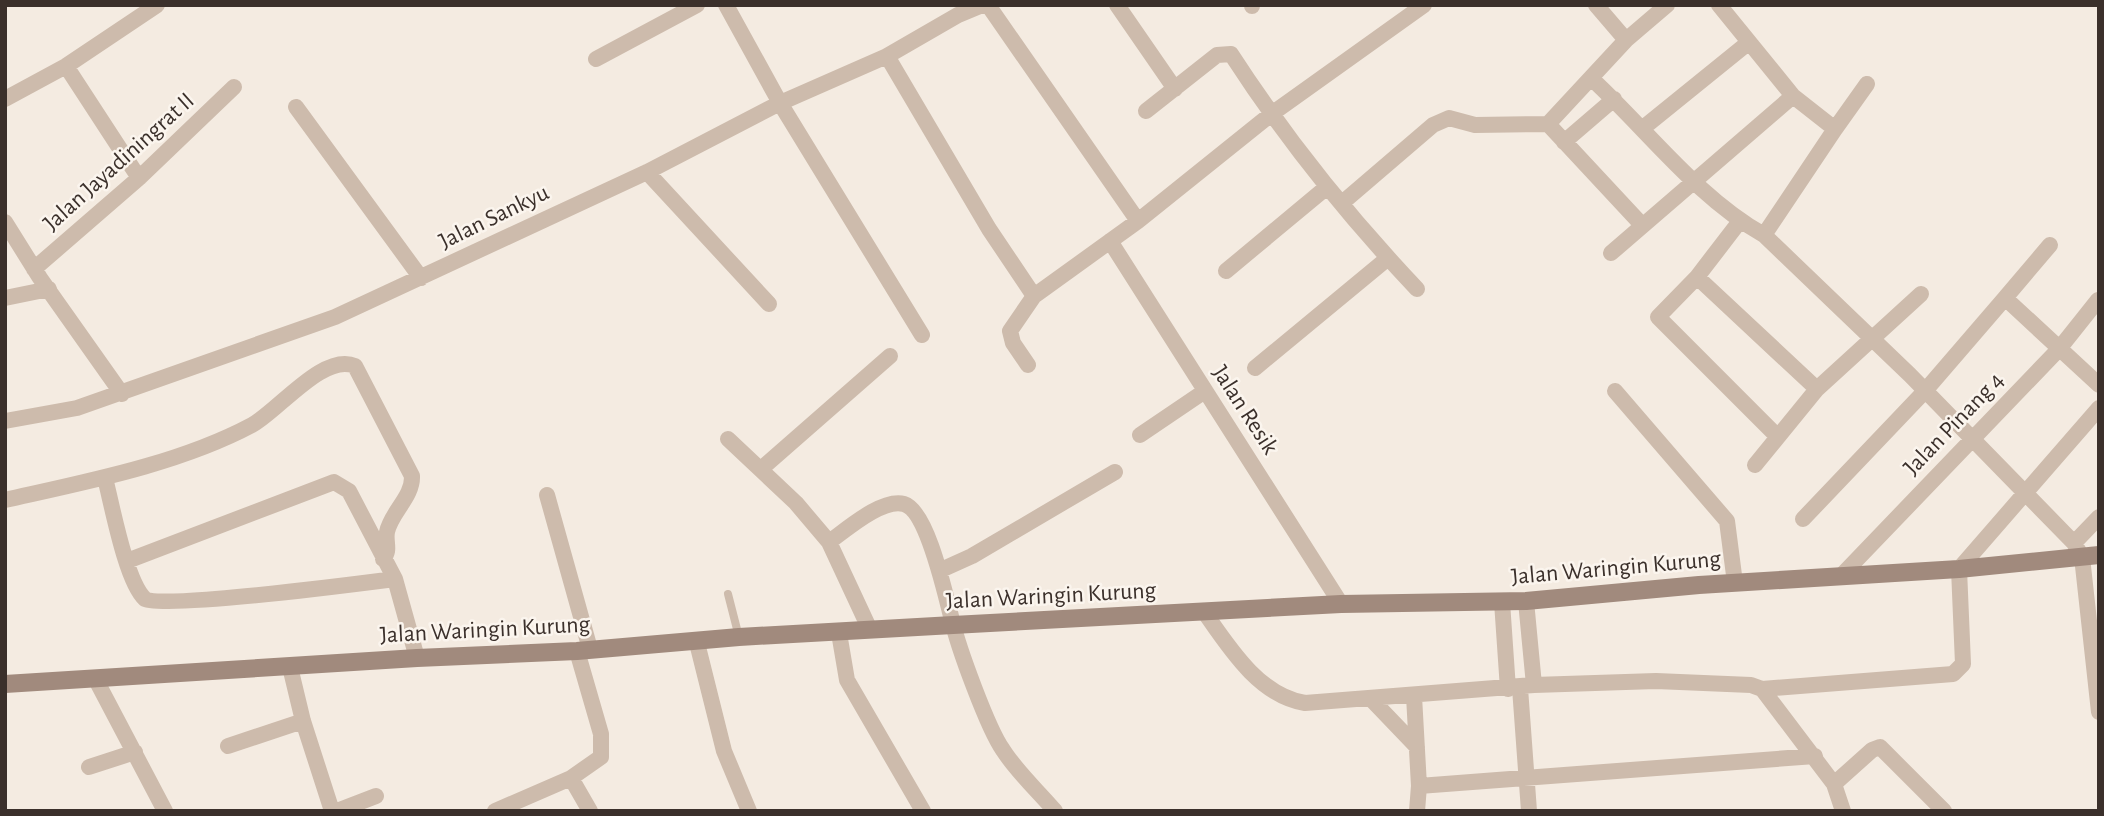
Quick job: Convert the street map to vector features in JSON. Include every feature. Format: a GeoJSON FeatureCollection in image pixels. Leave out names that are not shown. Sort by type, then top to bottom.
{"type":"FeatureCollection","features":[{"type":"Feature","properties":{"kind":"street"},"geometry":{"type":"LineString","coordinates":[[5,99],[66,66],[157,5]]}},
{"type":"Feature","properties":{"kind":"street"},"geometry":{"type":"LineString","coordinates":[[596,59],[697,5]]}},
{"type":"Feature","properties":{"kind":"street"},"geometry":{"type":"LineString","coordinates":[[726,5],[780,103],[922,335]]}},
{"type":"Feature","properties":{"kind":"street"},"geometry":{"type":"LineString","coordinates":[[985,5],[1138,221]]}},
{"type":"Feature","properties":{"kind":"street","name":"Jalan Sankyu"},"geometry":{"type":"LineString","coordinates":[[5,421],[77,408],[122,394],[335,317],[647,172],[780,103],[887,56],[956,10],[985,5]]}},
{"type":"Feature","properties":{"kind":"street"},"geometry":{"type":"LineString","coordinates":[[1117,5],[1175,89]]}},
{"type":"Feature","properties":{"kind":"street"},"geometry":{"type":"LineString","coordinates":[[1028,365],[1013,343],[1010,331],[1034,296],[1138,221],[1270,115],[1424,5]]}},
{"type":"Feature","properties":{"kind":"street"},"geometry":{"type":"LineString","coordinates":[[1596,5],[1626,40]]}},
{"type":"Feature","properties":{"kind":"street"},"geometry":{"type":"LineString","coordinates":[[1342,203],[1433,125],[1449,118],[1475,125],[1548,124],[1626,40],[1667,5]]}},
{"type":"Feature","properties":{"kind":"street"},"geometry":{"type":"LineString","coordinates":[[1718,5],[1793,96],[1836,129]]}},
{"type":"Feature","properties":{"kind":"street"},"geometry":{"type":"LineString","coordinates":[[1643,128],[1748,43]]}},
{"type":"Feature","properties":{"kind":"street"},"geometry":{"type":"LineString","coordinates":[[1146,111],[1217,55],[1228,52],[1270,115],[1327,187],[1417,289]]}},
{"type":"Feature","properties":{"kind":"street"},"geometry":{"type":"LineString","coordinates":[[887,56],[989,229],[1034,296]]}},
{"type":"Feature","properties":{"kind":"street"},"geometry":{"type":"LineString","coordinates":[[66,66],[139,178]]}},
{"type":"Feature","properties":{"kind":"street"},"geometry":{"type":"LineString","coordinates":[[1592,79],[1694,180],[1740,221],[1764,235],[2085,552]]}},
{"type":"Feature","properties":{"kind":"street"},"geometry":{"type":"LineString","coordinates":[[1764,235],[1867,84]]}},
{"type":"Feature","properties":{"kind":"street","name":"Jalan Jayadiningrat II"},"geometry":{"type":"LineString","coordinates":[[34,269],[139,178],[234,87]]}},
{"type":"Feature","properties":{"kind":"street"},"geometry":{"type":"LineString","coordinates":[[1611,253],[1793,96]]}},
{"type":"Feature","properties":{"kind":"street"},"geometry":{"type":"LineString","coordinates":[[1564,142],[1614,99]]}},
{"type":"Feature","properties":{"kind":"street"},"geometry":{"type":"LineString","coordinates":[[296,107],[421,278]]}},
{"type":"Feature","properties":{"kind":"street"},"geometry":{"type":"LineString","coordinates":[[1548,124],[1642,225]]}},
{"type":"Feature","properties":{"kind":"street"},"geometry":{"type":"LineString","coordinates":[[647,172],[769,304]]}},
{"type":"Feature","properties":{"kind":"street"},"geometry":{"type":"LineString","coordinates":[[1226,271],[1327,187]]}},
{"type":"Feature","properties":{"kind":"street"},"geometry":{"type":"LineString","coordinates":[[1740,221],[1697,277],[1658,317],[1661,323],[1776,435]]}},
{"type":"Feature","properties":{"kind":"street"},"geometry":{"type":"LineString","coordinates":[[5,222],[34,269],[122,394]]}},
{"type":"Feature","properties":{"kind":"street","name":"Jalan Resik"},"geometry":{"type":"LineString","coordinates":[[1110,241],[1341,604]]}},
{"type":"Feature","properties":{"kind":"street"},"geometry":{"type":"LineString","coordinates":[[1803,519],[1924,392],[2050,245]]}},
{"type":"Feature","properties":{"kind":"street"},"geometry":{"type":"LineString","coordinates":[[1255,368],[1388,258]]}},
{"type":"Feature","properties":{"kind":"street"},"geometry":{"type":"LineString","coordinates":[[1697,277],[1817,388]]}},
{"type":"Feature","properties":{"kind":"street"},"geometry":{"type":"LineString","coordinates":[[5,298],[49,289]]}},
{"type":"Feature","properties":{"kind":"street"},"geometry":{"type":"LineString","coordinates":[[1755,465],[1776,435],[1817,388],[1921,294]]}},
{"type":"Feature","properties":{"kind":"street"},"geometry":{"type":"LineString","coordinates":[[2004,298],[2099,385]]}},
{"type":"Feature","properties":{"kind":"street","name":"Jalan Pinang 4"},"geometry":{"type":"LineString","coordinates":[[1840,577],[2059,349],[2098,300]]}},
{"type":"Feature","properties":{"kind":"street"},"geometry":{"type":"LineString","coordinates":[[761,469],[890,356]]}},
{"type":"Feature","properties":{"kind":"street"},"geometry":{"type":"LineString","coordinates":[[5,500],[105,478],[229,437],[256,423],[328,367],[349,364],[355,366],[412,476],[410,490],[387,532],[388,548],[383,559]]}},
{"type":"Feature","properties":{"kind":"street"},"geometry":{"type":"LineString","coordinates":[[1140,435],[1205,391]]}},
{"type":"Feature","properties":{"kind":"street"},"geometry":{"type":"LineString","coordinates":[[1615,391],[1727,521],[1735,583]]}},
{"type":"Feature","properties":{"kind":"street"},"geometry":{"type":"LineString","coordinates":[[1205,613],[1238,657],[1282,698],[1305,703],[1521,687],[1656,681],[1739,683],[1762,689],[1953,674],[1960,670],[1963,664],[1959,569],[2099,408]]}},
{"type":"Feature","properties":{"kind":"street"},"geometry":{"type":"LineString","coordinates":[[728,439],[796,503],[829,542],[870,631]]}},
{"type":"Feature","properties":{"kind":"street"},"geometry":{"type":"LineString","coordinates":[[942,570],[972,556],[1115,472]]}},
{"type":"Feature","properties":{"kind":"street"},"geometry":{"type":"LineString","coordinates":[[105,478],[127,561],[143,598],[151,603],[189,602],[395,579]]}},
{"type":"Feature","properties":{"kind":"street"},"geometry":{"type":"LineString","coordinates":[[127,561],[334,482],[349,491],[395,579],[417,658]]}},
{"type":"Feature","properties":{"kind":"street"},"geometry":{"type":"LineString","coordinates":[[495,811],[571,778],[598,761],[603,751],[547,495]]}},
{"type":"Feature","properties":{"kind":"street"},"geometry":{"type":"LineString","coordinates":[[829,542],[866,515],[901,503],[908,506],[929,539],[942,570],[953,625],[1001,748],[1055,811]]}},
{"type":"Feature","properties":{"kind":"street"},"geometry":{"type":"LineString","coordinates":[[2099,516],[2085,552],[2099,712]]}},
{"type":"Feature","properties":{"kind":"street","name":"Jalan Waringin Kurung"},"geometry":{"type":"LineString","coordinates":[[5,684],[953,625],[1341,604],[1527,601],[1735,583],[1959,569],[2085,552]]}},
{"type":"Feature","properties":{"kind":"street"},"geometry":{"type":"LineString","coordinates":[[1527,601],[1521,687],[1529,811]]}},
{"type":"Feature","properties":{"kind":"street"},"geometry":{"type":"LineString","coordinates":[[1502,602],[1521,687]]}},
{"type":"Feature","properties":{"kind":"street"},"geometry":{"type":"LineString","coordinates":[[839,633],[848,680],[923,811]]}},
{"type":"Feature","properties":{"kind":"street"},"geometry":{"type":"LineString","coordinates":[[697,643],[724,751],[748,811]]}},
{"type":"Feature","properties":{"kind":"street"},"geometry":{"type":"LineString","coordinates":[[290,667],[303,721],[332,811]]}},
{"type":"Feature","properties":{"kind":"street"},"geometry":{"type":"LineString","coordinates":[[95,678],[165,811]]}},
{"type":"Feature","properties":{"kind":"street"},"geometry":{"type":"LineString","coordinates":[[1762,689],[1834,783],[1843,811]]}},
{"type":"Feature","properties":{"kind":"street"},"geometry":{"type":"LineString","coordinates":[[1414,696],[1419,786],[1417,811]]}},
{"type":"Feature","properties":{"kind":"street"},"geometry":{"type":"LineString","coordinates":[[1371,699],[1417,747]]}},
{"type":"Feature","properties":{"kind":"street"},"geometry":{"type":"LineString","coordinates":[[228,746],[303,721]]}},
{"type":"Feature","properties":{"kind":"street"},"geometry":{"type":"LineString","coordinates":[[1834,783],[1872,750],[1880,747],[1944,811]]}},
{"type":"Feature","properties":{"kind":"street"},"geometry":{"type":"LineString","coordinates":[[89,767],[135,752]]}},
{"type":"Feature","properties":{"kind":"street"},"geometry":{"type":"LineString","coordinates":[[1419,786],[1527,780],[1815,756]]}},
{"type":"Feature","properties":{"kind":"street"},"geometry":{"type":"LineString","coordinates":[[571,778],[590,811]]}},
{"type":"Feature","properties":{"kind":"street"},"geometry":{"type":"LineString","coordinates":[[337,811],[376,796]]}},
{"type":"Feature","properties":{"kind":"lane"},"geometry":{"type":"LineString","coordinates":[[728,594],[738,637]]}}]}
